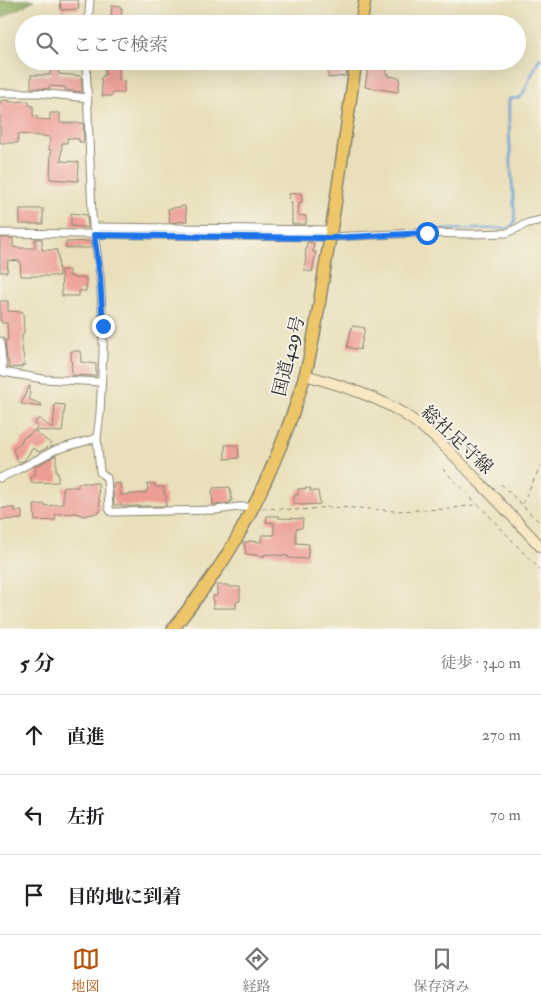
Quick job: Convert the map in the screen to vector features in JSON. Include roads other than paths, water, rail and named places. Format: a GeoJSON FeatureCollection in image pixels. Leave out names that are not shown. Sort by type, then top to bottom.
{"type":"FeatureCollection","features":[{"type":"Feature","properties":{"kind":"highway"},"geometry":{"type":"LineString","coordinates":[[362,15],[365,0]]}},
{"type":"Feature","properties":{"kind":"highway","name":"国道429号"},"geometry":{"type":"LineString","coordinates":[[173,629],[238,537],[281,445],[305,375],[331,234],[355,70]]}},
{"type":"Feature","properties":{"kind":"main road","name":"総社足守線"},"geometry":{"type":"LineString","coordinates":[[305,375],[371,396],[403,414],[429,432],[454,455],[541,547]]}},
{"type":"Feature","properties":{"kind":"street"},"geometry":{"type":"LineString","coordinates":[[89,15],[90,0]]}},
{"type":"Feature","properties":{"kind":"street"},"geometry":{"type":"LineString","coordinates":[[86,70],[89,156],[103,326],[100,413],[96,438],[100,472],[107,478],[109,508],[111,512],[253,507]]}},
{"type":"Feature","properties":{"kind":"street"},"geometry":{"type":"LineString","coordinates":[[0,93],[39,93],[88,98]]}},
{"type":"Feature","properties":{"kind":"street"},"geometry":{"type":"LineString","coordinates":[[0,233],[94,231],[471,234],[507,233],[528,223],[541,220]]}},
{"type":"Feature","properties":{"kind":"street"},"geometry":{"type":"LineString","coordinates":[[0,341],[3,372],[43,379],[101,382]]}},
{"type":"Feature","properties":{"kind":"street"},"geometry":{"type":"LineString","coordinates":[[0,478],[55,450],[96,438]]}},
{"type":"Feature","properties":{"kind":"waterway"},"geometry":{"type":"LineString","coordinates":[[439,230],[508,228],[514,224],[509,99],[522,96],[539,59],[541,59]]}}]}
